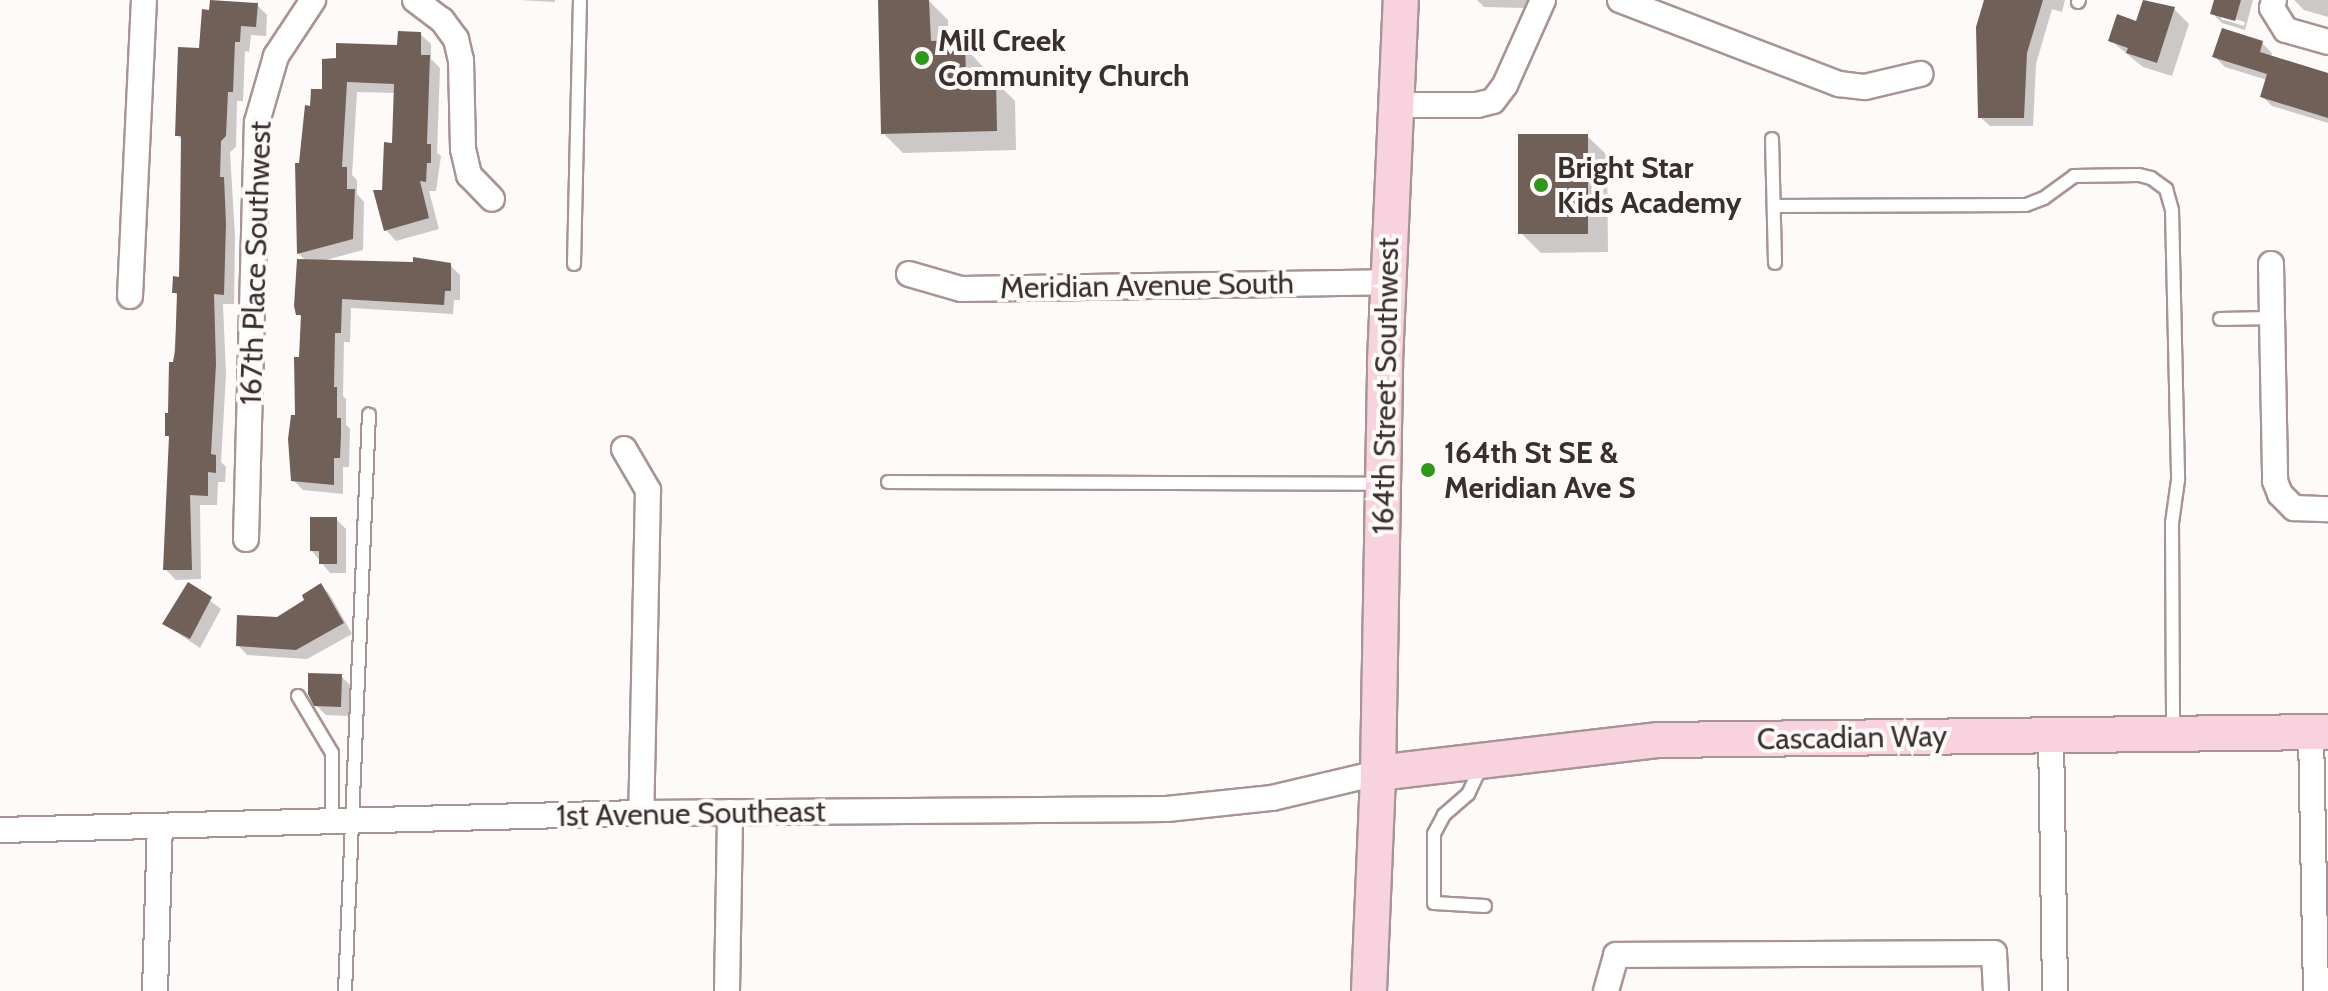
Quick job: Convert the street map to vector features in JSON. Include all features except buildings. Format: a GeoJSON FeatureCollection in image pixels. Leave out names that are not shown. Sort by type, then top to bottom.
{"type":"FeatureCollection","features":[{"type":"Feature","properties":{"kind":"main road","name":"164th Street Southwest"},"geometry":{"type":"LineString","coordinates":[[1369,991],[1378,773],[1387,282],[1401,0]]}},
{"type":"Feature","properties":{"kind":"main road","name":"Cascadian Way"},"geometry":{"type":"LineString","coordinates":[[1378,773],[1659,740],[2319,732]]}},
{"type":"Feature","properties":{"kind":"street"},"geometry":{"type":"LineString","coordinates":[[130,296],[144,0]]}},
{"type":"Feature","properties":{"kind":"street","name":"167th Place Southwest"},"geometry":{"type":"LineString","coordinates":[[246,539],[257,122],[276,56],[313,0]]}},
{"type":"Feature","properties":{"kind":"street"},"geometry":{"type":"LineString","coordinates":[[415,0],[442,20],[456,39],[461,60],[463,149],[469,175],[492,199]]}},
{"type":"Feature","properties":{"kind":"street"},"geometry":{"type":"LineString","coordinates":[[1396,105],[1477,105],[1493,101],[1505,85],[1543,0]]}},
{"type":"Feature","properties":{"kind":"street"},"geometry":{"type":"LineString","coordinates":[[1620,0],[1839,84],[1865,87],[1920,74]]}},
{"type":"Feature","properties":{"kind":"street"},"geometry":{"type":"LineString","coordinates":[[2274,0],[2272,8],[2286,30],[2328,42]]}},
{"type":"Feature","properties":{"kind":"street"},"geometry":{"type":"LineString","coordinates":[[2271,264],[2277,488],[2294,508],[2328,509]]}},
{"type":"Feature","properties":{"kind":"street","name":"Meridian Avenue South"},"geometry":{"type":"LineString","coordinates":[[909,274],[961,289],[1387,282]]}},
{"type":"Feature","properties":{"kind":"street"},"geometry":{"type":"LineString","coordinates":[[624,449],[648,490],[641,813]]}},
{"type":"Feature","properties":{"kind":"street"},"geometry":{"type":"LineString","coordinates":[[2316,991],[2319,732]]}},
{"type":"Feature","properties":{"kind":"street"},"geometry":{"type":"LineString","coordinates":[[2051,735],[2055,991]]}},
{"type":"Feature","properties":{"kind":"street","name":"1st Avenue Southeast"},"geometry":{"type":"LineString","coordinates":[[0,830],[641,813],[1167,809],[1272,798],[1378,773]]}},
{"type":"Feature","properties":{"kind":"street"},"geometry":{"type":"LineString","coordinates":[[727,991],[730,812]]}},
{"type":"Feature","properties":{"kind":"street"},"geometry":{"type":"LineString","coordinates":[[155,991],[160,827]]}},
{"type":"Feature","properties":{"kind":"street"},"geometry":{"type":"LineString","coordinates":[[1606,991],[1616,955],[1994,953],[1996,991]]}},
{"type":"Feature","properties":{"kind":"lane"},"geometry":{"type":"LineString","coordinates":[[574,264],[580,0]]}},
{"type":"Feature","properties":{"kind":"lane"},"geometry":{"type":"LineString","coordinates":[[1772,139],[1775,263]]}},
{"type":"Feature","properties":{"kind":"lane"},"geometry":{"type":"LineString","coordinates":[[1774,206],[2026,205],[2044,198],[2074,176],[2139,175],[2151,178],[2166,189],[2172,210],[2178,480],[2172,523],[2173,734]]}},
{"type":"Feature","properties":{"kind":"lane"},"geometry":{"type":"LineString","coordinates":[[2220,319],[2272,318]]}},
{"type":"Feature","properties":{"kind":"lane"},"geometry":{"type":"LineString","coordinates":[[345,991],[342,822],[369,414]]}},
{"type":"Feature","properties":{"kind":"lane"},"geometry":{"type":"LineString","coordinates":[[888,482],[1383,484]]}},
{"type":"Feature","properties":{"kind":"lane"},"geometry":{"type":"LineString","coordinates":[[298,696],[332,753],[342,822]]}},
{"type":"Feature","properties":{"kind":"lane"},"geometry":{"type":"LineString","coordinates":[[1476,761],[1477,775],[1468,794],[1444,815],[1434,834],[1434,903],[1485,906]]}},
{"type":"Feature","properties":{"kind":"place","name":"Mill Creek Community Church"},"geometry":{"type":"Point","coordinates":[922,58]}},
{"type":"Feature","properties":{"kind":"place","name":"Bright Star Kids Academy"},"geometry":{"type":"Point","coordinates":[1541,185]}},
{"type":"Feature","properties":{"kind":"place","name":"164th St SE & Meridian Ave S"},"geometry":{"type":"Point","coordinates":[1428,470]}}]}
